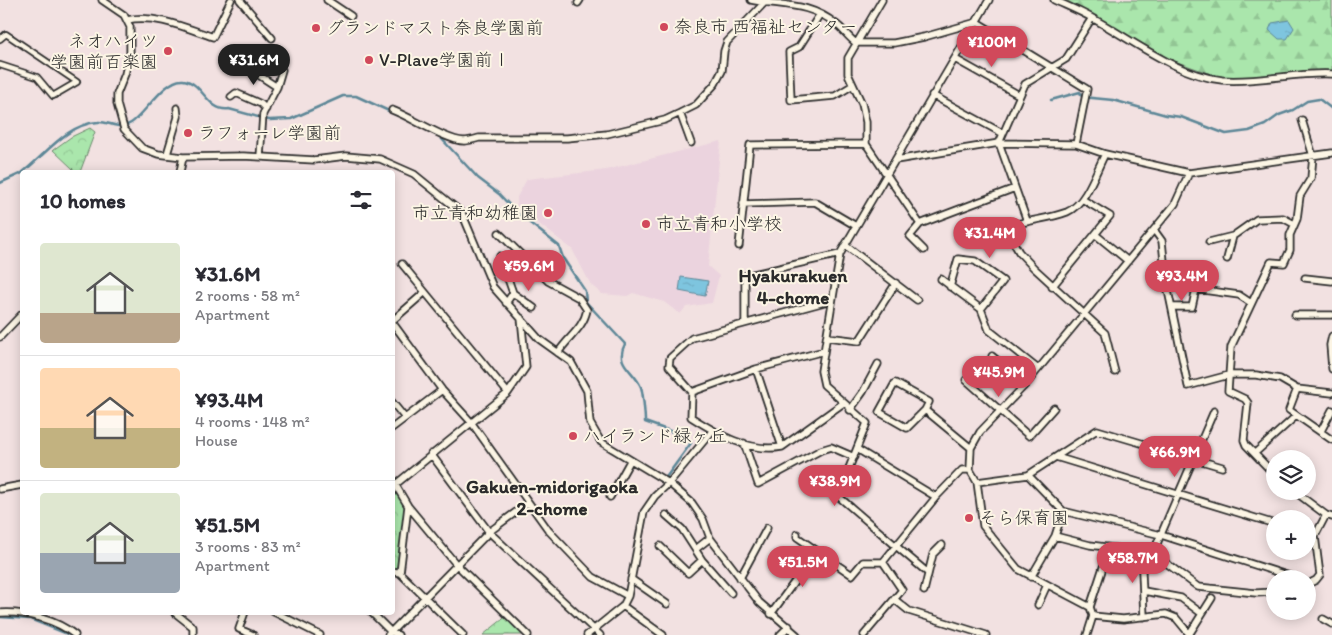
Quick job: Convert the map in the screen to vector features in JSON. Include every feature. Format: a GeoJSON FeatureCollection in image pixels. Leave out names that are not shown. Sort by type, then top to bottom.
{"type":"FeatureCollection","features":[{"type":"Feature","properties":{"kind":"street"},"geometry":{"type":"LineString","coordinates":[[102,0],[124,15],[130,27],[130,53],[125,74],[117,94],[124,129],[142,148],[183,157],[260,157],[298,160],[363,157],[380,159],[414,174],[462,213],[493,287],[540,339],[571,362],[587,391],[590,423],[601,442],[669,483],[692,503],[703,519],[710,538],[759,602],[771,614],[789,626],[797,635]]}},
{"type":"Feature","properties":{"kind":"street"},"geometry":{"type":"LineString","coordinates":[[127,20],[142,17],[162,21],[213,37],[231,0]]}},
{"type":"Feature","properties":{"kind":"street"},"geometry":{"type":"LineString","coordinates":[[240,0],[272,38]]}},
{"type":"Feature","properties":{"kind":"street"},"geometry":{"type":"LineString","coordinates":[[327,0],[351,16]]}},
{"type":"Feature","properties":{"kind":"street"},"geometry":{"type":"LineString","coordinates":[[751,0],[789,4],[820,14],[837,24],[856,43],[901,41],[977,22],[1087,90],[1076,144]]}},
{"type":"Feature","properties":{"kind":"street"},"geometry":{"type":"LineString","coordinates":[[882,0],[848,58],[848,74],[866,122],[866,144],[920,224]]}},
{"type":"Feature","properties":{"kind":"street"},"geometry":{"type":"LineString","coordinates":[[928,574],[831,490],[846,473],[867,423],[842,404],[824,385],[821,371],[840,254],[989,0]]}},
{"type":"Feature","properties":{"kind":"street"},"geometry":{"type":"LineString","coordinates":[[1054,0],[1092,18],[1137,46],[1180,67],[1221,80],[1266,80],[1310,73],[1332,74]]}},
{"type":"Feature","properties":{"kind":"street"},"geometry":{"type":"LineString","coordinates":[[392,110],[422,123],[446,137],[464,141],[480,138],[567,138],[607,134],[665,120],[696,104],[715,84],[722,71],[724,51],[728,42],[766,1]]}},
{"type":"Feature","properties":{"kind":"street"},"geometry":{"type":"LineString","coordinates":[[820,14],[799,47],[789,52],[791,100],[834,96],[853,85]]}},
{"type":"Feature","properties":{"kind":"street"},"geometry":{"type":"LineString","coordinates":[[1027,220],[998,143],[1025,84],[1066,59],[1092,18]]}},
{"type":"Feature","properties":{"kind":"street"},"geometry":{"type":"LineString","coordinates":[[0,39],[6,34],[77,82],[53,96],[37,77],[0,65]]}},
{"type":"Feature","properties":{"kind":"street"},"geometry":{"type":"LineString","coordinates":[[244,59],[251,70],[277,87]]}},
{"type":"Feature","properties":{"kind":"street"},"geometry":{"type":"LineString","coordinates":[[955,59],[1019,95]]}},
{"type":"Feature","properties":{"kind":"street"},"geometry":{"type":"LineString","coordinates":[[251,70],[256,64]]}},
{"type":"Feature","properties":{"kind":"street"},"geometry":{"type":"LineString","coordinates":[[260,157],[265,112],[277,87],[282,70]]}},
{"type":"Feature","properties":{"kind":"street"},"geometry":{"type":"LineString","coordinates":[[231,97],[236,93],[261,104],[265,112]]}},
{"type":"Feature","properties":{"kind":"street"},"geometry":{"type":"LineString","coordinates":[[932,95],[1002,133]]}},
{"type":"Feature","properties":{"kind":"street"},"geometry":{"type":"LineString","coordinates":[[168,154],[178,117],[177,108]]}},
{"type":"Feature","properties":{"kind":"street"},"geometry":{"type":"LineString","coordinates":[[680,113],[691,143]]}},
{"type":"Feature","properties":{"kind":"street"},"geometry":{"type":"LineString","coordinates":[[1266,466],[1244,440],[1248,404],[1245,399],[1228,391],[1230,347],[1271,262],[1284,262],[1290,250],[1290,235],[1300,196],[1311,178],[1313,156],[1302,120]]}},
{"type":"Feature","properties":{"kind":"street"},"geometry":{"type":"LineString","coordinates":[[896,160],[998,143],[1076,144],[1105,154],[1189,172],[1332,152]]}},
{"type":"Feature","properties":{"kind":"street"},"geometry":{"type":"LineString","coordinates":[[739,246],[750,145],[866,144]]}},
{"type":"Feature","properties":{"kind":"street"},"geometry":{"type":"LineString","coordinates":[[1105,154],[1082,198],[1068,212],[1027,220],[1010,226],[1007,231],[1019,252],[1052,287],[1086,314],[1105,333],[1115,372]]}},
{"type":"Feature","properties":{"kind":"street"},"geometry":{"type":"LineString","coordinates":[[180,170],[183,157]]}},
{"type":"Feature","properties":{"kind":"street"},"geometry":{"type":"LineString","coordinates":[[1090,607],[1030,577],[1006,558],[983,526],[978,482],[970,470],[971,448],[980,432],[1001,412],[1086,314],[1175,204],[1189,172]]}},
{"type":"Feature","properties":{"kind":"street"},"geometry":{"type":"LineString","coordinates":[[924,250],[910,236],[920,224],[1015,188]]}},
{"type":"Feature","properties":{"kind":"street"},"geometry":{"type":"LineString","coordinates":[[1052,287],[1110,216],[1082,198]]}},
{"type":"Feature","properties":{"kind":"street"},"geometry":{"type":"LineString","coordinates":[[743,204],[815,202],[856,226]]}},
{"type":"Feature","properties":{"kind":"street"},"geometry":{"type":"LineString","coordinates":[[1209,242],[1233,236],[1257,219],[1282,218],[1294,224]]}},
{"type":"Feature","properties":{"kind":"street"},"geometry":{"type":"LineString","coordinates":[[1154,230],[1162,242],[1172,307],[1188,386],[1229,375],[1256,375],[1280,379],[1297,389],[1332,393]]}},
{"type":"Feature","properties":{"kind":"street"},"geometry":{"type":"LineString","coordinates":[[499,233],[548,281],[579,298],[587,310],[585,320],[578,331],[564,344],[558,353]]}},
{"type":"Feature","properties":{"kind":"street"},"geometry":{"type":"LineString","coordinates":[[1096,235],[1128,260]]}},
{"type":"Feature","properties":{"kind":"street"},"geometry":{"type":"LineString","coordinates":[[1227,259],[1233,236]]}},
{"type":"Feature","properties":{"kind":"street"},"geometry":{"type":"LineString","coordinates":[[845,245],[917,300]]}},
{"type":"Feature","properties":{"kind":"street"},"geometry":{"type":"LineString","coordinates":[[745,322],[744,276],[840,254]]}},
{"type":"Feature","properties":{"kind":"street"},"geometry":{"type":"LineString","coordinates":[[500,256],[513,293],[534,308]]}},
{"type":"Feature","properties":{"kind":"street"},"geometry":{"type":"LineString","coordinates":[[950,287],[958,259],[975,261],[1003,281],[981,309]]}},
{"type":"Feature","properties":{"kind":"street"},"geometry":{"type":"LineString","coordinates":[[402,264],[508,393]]}},
{"type":"Feature","properties":{"kind":"street"},"geometry":{"type":"LineString","coordinates":[[1305,278],[1332,281]]}},
{"type":"Feature","properties":{"kind":"street"},"geometry":{"type":"LineString","coordinates":[[941,280],[981,309],[989,330],[1038,370]]}},
{"type":"Feature","properties":{"kind":"street"},"geometry":{"type":"LineString","coordinates":[[827,337],[859,341],[896,283]]}},
{"type":"Feature","properties":{"kind":"street"},"geometry":{"type":"LineString","coordinates":[[1172,307],[1192,307],[1196,289],[1239,295],[1250,303]]}},
{"type":"Feature","properties":{"kind":"street"},"geometry":{"type":"LineString","coordinates":[[395,318],[424,293]]}},
{"type":"Feature","properties":{"kind":"street"},"geometry":{"type":"LineString","coordinates":[[506,303],[513,293]]}},
{"type":"Feature","properties":{"kind":"street"},"geometry":{"type":"LineString","coordinates":[[832,300],[745,322],[692,338],[670,358],[669,366],[692,392],[691,417],[724,438],[744,443],[773,448],[782,447],[842,404]]}},
{"type":"Feature","properties":{"kind":"street"},"geometry":{"type":"LineString","coordinates":[[1295,315],[1332,315]]}},
{"type":"Feature","properties":{"kind":"street"},"geometry":{"type":"LineString","coordinates":[[0,337],[20,316]]}},
{"type":"Feature","properties":{"kind":"street"},"geometry":{"type":"LineString","coordinates":[[395,481],[508,393],[526,367],[521,318]]}},
{"type":"Feature","properties":{"kind":"street"},"geometry":{"type":"LineString","coordinates":[[395,325],[442,390],[470,422],[549,531],[594,577],[628,596]]}},
{"type":"Feature","properties":{"kind":"street"},"geometry":{"type":"LineString","coordinates":[[1332,336],[1330,345],[1332,369]]}},
{"type":"Feature","properties":{"kind":"street"},"geometry":{"type":"LineString","coordinates":[[692,392],[756,369],[824,351]]}},
{"type":"Feature","properties":{"kind":"street"},"geometry":{"type":"LineString","coordinates":[[992,356],[1026,384]]}},
{"type":"Feature","properties":{"kind":"street"},"geometry":{"type":"LineString","coordinates":[[850,410],[863,392],[878,364]]}},
{"type":"Feature","properties":{"kind":"street"},"geometry":{"type":"LineString","coordinates":[[756,369],[782,447]]}},
{"type":"Feature","properties":{"kind":"street"},"geometry":{"type":"LineString","coordinates":[[966,380],[1029,436],[1054,408]]}},
{"type":"Feature","properties":{"kind":"street"},"geometry":{"type":"LineString","coordinates":[[895,383],[928,402],[925,410],[907,428],[879,412],[895,383]]}},
{"type":"Feature","properties":{"kind":"street"},"geometry":{"type":"LineString","coordinates":[[1297,389],[1289,410],[1332,440]]}},
{"type":"Feature","properties":{"kind":"street"},"geometry":{"type":"LineString","coordinates":[[395,426],[442,390]]}},
{"type":"Feature","properties":{"kind":"street"},"geometry":{"type":"LineString","coordinates":[[395,406],[405,418]]}},
{"type":"Feature","properties":{"kind":"street"},"geometry":{"type":"LineString","coordinates":[[925,410],[971,448]]}},
{"type":"Feature","properties":{"kind":"street"},"geometry":{"type":"LineString","coordinates":[[1321,431],[1332,410]]}},
{"type":"Feature","properties":{"kind":"street"},"geometry":{"type":"LineString","coordinates":[[1153,553],[1214,411]]}},
{"type":"Feature","properties":{"kind":"street"},"geometry":{"type":"LineString","coordinates":[[1254,453],[1296,416]]}},
{"type":"Feature","properties":{"kind":"street"},"geometry":{"type":"LineString","coordinates":[[587,635],[623,606],[628,596],[644,512],[655,496],[669,483],[712,430]]}},
{"type":"Feature","properties":{"kind":"street"},"geometry":{"type":"LineString","coordinates":[[978,482],[1028,475],[1097,430],[1222,467]]}},
{"type":"Feature","properties":{"kind":"street"},"geometry":{"type":"LineString","coordinates":[[744,443],[758,484],[821,450],[831,447],[854,456]]}},
{"type":"Feature","properties":{"kind":"street"},"geometry":{"type":"LineString","coordinates":[[857,449],[936,497]]}},
{"type":"Feature","properties":{"kind":"street"},"geometry":{"type":"LineString","coordinates":[[431,454],[489,532],[600,635]]}},
{"type":"Feature","properties":{"kind":"street"},"geometry":{"type":"LineString","coordinates":[[1056,457],[1266,521]]}},
{"type":"Feature","properties":{"kind":"street"},"geometry":{"type":"LineString","coordinates":[[610,497],[630,460]]}},
{"type":"Feature","properties":{"kind":"street"},"geometry":{"type":"LineString","coordinates":[[797,534],[817,551],[852,575],[863,562],[882,562],[936,497],[962,470],[970,470]]}},
{"type":"Feature","properties":{"kind":"street"},"geometry":{"type":"LineString","coordinates":[[1028,475],[1063,511],[1161,535],[1271,570]]}},
{"type":"Feature","properties":{"kind":"street"},"geometry":{"type":"LineString","coordinates":[[395,484],[408,506],[456,564],[528,635]]}},
{"type":"Feature","properties":{"kind":"street"},"geometry":{"type":"LineString","coordinates":[[0,489],[20,485]]}},
{"type":"Feature","properties":{"kind":"street"},"geometry":{"type":"LineString","coordinates":[[1307,500],[1329,516],[1316,535]]}},
{"type":"Feature","properties":{"kind":"street"},"geometry":{"type":"LineString","coordinates":[[389,634],[489,532],[528,503]]}},
{"type":"Feature","properties":{"kind":"street"},"geometry":{"type":"LineString","coordinates":[[400,573],[408,506]]}},
{"type":"Feature","properties":{"kind":"street"},"geometry":{"type":"LineString","coordinates":[[1030,577],[1056,536],[1063,511]]}},
{"type":"Feature","properties":{"kind":"street"},"geometry":{"type":"LineString","coordinates":[[666,514],[682,529],[702,560],[731,593]]}},
{"type":"Feature","properties":{"kind":"street"},"geometry":{"type":"LineString","coordinates":[[740,578],[768,528]]}},
{"type":"Feature","properties":{"kind":"street"},"geometry":{"type":"LineString","coordinates":[[1056,536],[1110,549],[1141,550],[1153,553],[1198,587],[1266,592]]}},
{"type":"Feature","properties":{"kind":"street"},"geometry":{"type":"LineString","coordinates":[[696,549],[710,538]]}},
{"type":"Feature","properties":{"kind":"street"},"geometry":{"type":"LineString","coordinates":[[1316,544],[1320,575],[1316,580]]}},
{"type":"Feature","properties":{"kind":"street"},"geometry":{"type":"LineString","coordinates":[[924,591],[933,554],[942,545]]}},
{"type":"Feature","properties":{"kind":"street"},"geometry":{"type":"LineString","coordinates":[[660,546],[688,573],[702,560]]}},
{"type":"Feature","properties":{"kind":"street"},"geometry":{"type":"LineString","coordinates":[[1087,635],[1093,616],[1090,607],[1110,549]]}},
{"type":"Feature","properties":{"kind":"street"},"geometry":{"type":"LineString","coordinates":[[1141,550],[1144,617]]}},
{"type":"Feature","properties":{"kind":"street"},"geometry":{"type":"LineString","coordinates":[[771,614],[817,551]]}},
{"type":"Feature","properties":{"kind":"street"},"geometry":{"type":"LineString","coordinates":[[864,635],[902,590],[882,562]]}},
{"type":"Feature","properties":{"kind":"street"},"geometry":{"type":"LineString","coordinates":[[395,571],[400,573],[463,635]]}},
{"type":"Feature","properties":{"kind":"street"},"geometry":{"type":"LineString","coordinates":[[631,579],[667,604]]}},
{"type":"Feature","properties":{"kind":"street"},"geometry":{"type":"LineString","coordinates":[[1038,605],[1047,586]]}},
{"type":"Feature","properties":{"kind":"street"},"geometry":{"type":"LineString","coordinates":[[1144,591],[1181,598],[1201,613]]}},
{"type":"Feature","properties":{"kind":"street"},"geometry":{"type":"LineString","coordinates":[[1093,616],[1123,619],[1166,614],[1176,618],[1190,634],[1201,613],[1212,598]]}},
{"type":"Feature","properties":{"kind":"street"},"geometry":{"type":"LineString","coordinates":[[894,600],[909,611],[986,635]]}},
{"type":"Feature","properties":{"kind":"street"},"geometry":{"type":"LineString","coordinates":[[623,606],[663,635]]}},
{"type":"Feature","properties":{"kind":"street"},"geometry":{"type":"LineString","coordinates":[[0,613],[20,615]]}},
{"type":"Feature","properties":{"kind":"street"},"geometry":{"type":"LineString","coordinates":[[23,615],[34,616],[69,630],[75,635]]}},
{"type":"Feature","properties":{"kind":"street"},"geometry":{"type":"LineString","coordinates":[[178,615],[193,627],[193,635]]}},
{"type":"Feature","properties":{"kind":"street"},"geometry":{"type":"LineString","coordinates":[[244,615],[239,629],[253,635]]}},
{"type":"Feature","properties":{"kind":"street"},"geometry":{"type":"LineString","coordinates":[[286,615],[320,635]]}},
{"type":"Feature","properties":{"kind":"street"},"geometry":{"type":"LineString","coordinates":[[373,615],[389,634],[398,635]]}},
{"type":"Feature","properties":{"kind":"street"},"geometry":{"type":"LineString","coordinates":[[1323,619],[1332,624]]}},
{"type":"Feature","properties":{"kind":"street"},"geometry":{"type":"LineString","coordinates":[[780,635],[789,626]]}},
{"type":"Feature","properties":{"kind":"shaded area","name":"市立青和小学校"},"geometry":{"type":"Polygon","coordinates":[[[721,141],[708,266],[719,276],[712,303],[686,307],[680,314],[664,302],[633,293],[627,296],[602,294],[591,285],[572,249],[517,207],[517,197],[527,179],[606,170],[721,141]]]}},
{"type":"Feature","properties":{"kind":"green space"},"geometry":{"type":"Polygon","coordinates":[[[1066,0],[1332,0],[1332,71],[1247,79],[1226,78],[1211,74],[1169,59],[1066,0]]]}},
{"type":"Feature","properties":{"kind":"green space"},"geometry":{"type":"Polygon","coordinates":[[[90,128],[95,132],[81,170],[73,170],[53,150],[71,137],[90,128]]]}},
{"type":"Feature","properties":{"kind":"green space"},"geometry":{"type":"Polygon","coordinates":[[[395,484],[408,506],[400,573],[395,572],[395,484]]]}},
{"type":"Feature","properties":{"kind":"green space"},"geometry":{"type":"Polygon","coordinates":[[[508,615],[526,635],[483,635],[508,615]]]}},
{"type":"Feature","properties":{"kind":"water"},"geometry":{"type":"Polygon","coordinates":[[[1289,20],[1294,28],[1287,39],[1279,39],[1269,30],[1272,23],[1289,20]]]}},
{"type":"Feature","properties":{"kind":"water"},"geometry":{"type":"Polygon","coordinates":[[[681,277],[708,281],[705,296],[679,291],[681,277]]]}},
{"type":"Feature","properties":{"kind":"waterway"},"geometry":{"type":"LineString","coordinates":[[25,170],[57,141],[76,128],[98,122],[118,126],[131,123],[163,91],[176,81],[190,82],[210,102],[222,109],[229,109],[269,120],[291,119],[343,96],[356,96],[391,112]]}},
{"type":"Feature","properties":{"kind":"waterway"},"geometry":{"type":"LineString","coordinates":[[1051,100],[1080,92],[1082,97],[1113,100],[1166,115],[1181,117],[1226,134],[1249,131],[1265,125],[1279,115],[1293,110],[1307,101],[1319,99],[1332,109]]}},
{"type":"Feature","properties":{"kind":"waterway"},"geometry":{"type":"LineString","coordinates":[[439,136],[478,178],[499,194],[516,212],[559,246],[563,258],[585,291],[586,302],[625,344],[622,351],[623,362],[641,387],[645,422],[681,435],[691,443],[667,476]]}},
{"type":"Feature","properties":{"kind":"waterway"},"geometry":{"type":"LineString","coordinates":[[0,183],[20,174]]}},
{"type":"Feature","properties":{"kind":"waterway"},"geometry":{"type":"LineString","coordinates":[[0,617],[30,619],[70,635]]}},
{"type":"Feature","properties":{"kind":"place","name":"奈良市 西福祉センター"},"geometry":{"type":"Point","coordinates":[664,27]}},
{"type":"Feature","properties":{"kind":"place","name":"グランドマスト奈良学園前"},"geometry":{"type":"Point","coordinates":[316,28]}},
{"type":"Feature","properties":{"kind":"place","name":"ネオハイツ 学園前百楽園"},"geometry":{"type":"Point","coordinates":[168,51]}},
{"type":"Feature","properties":{"kind":"place","name":"V-Plave学園前Ⅰ"},"geometry":{"type":"Point","coordinates":[369,60]}},
{"type":"Feature","properties":{"kind":"place","name":"ラフォーレ学園前"},"geometry":{"type":"Point","coordinates":[188,133]}},
{"type":"Feature","properties":{"kind":"place","name":"市立青和幼稚園"},"geometry":{"type":"Point","coordinates":[548,213]}},
{"type":"Feature","properties":{"kind":"place","name":"市立青和小学校"},"geometry":{"type":"Point","coordinates":[646,224]}},
{"type":"Feature","properties":{"kind":"place","name":"ハイランド緑ヶ丘"},"geometry":{"type":"Point","coordinates":[573,436]}},
{"type":"Feature","properties":{"kind":"place","name":"そら保育園"},"geometry":{"type":"Point","coordinates":[969,518]}},
{"type":"Feature","properties":{"kind":"district","name":"Hyakurakuen 4-chome"},"geometry":{"type":"Point","coordinates":[793,286]}},
{"type":"Feature","properties":{"kind":"district","name":"Gakuen-midorigaoka 2-chome"},"geometry":{"type":"Point","coordinates":[552,497]}}]}
